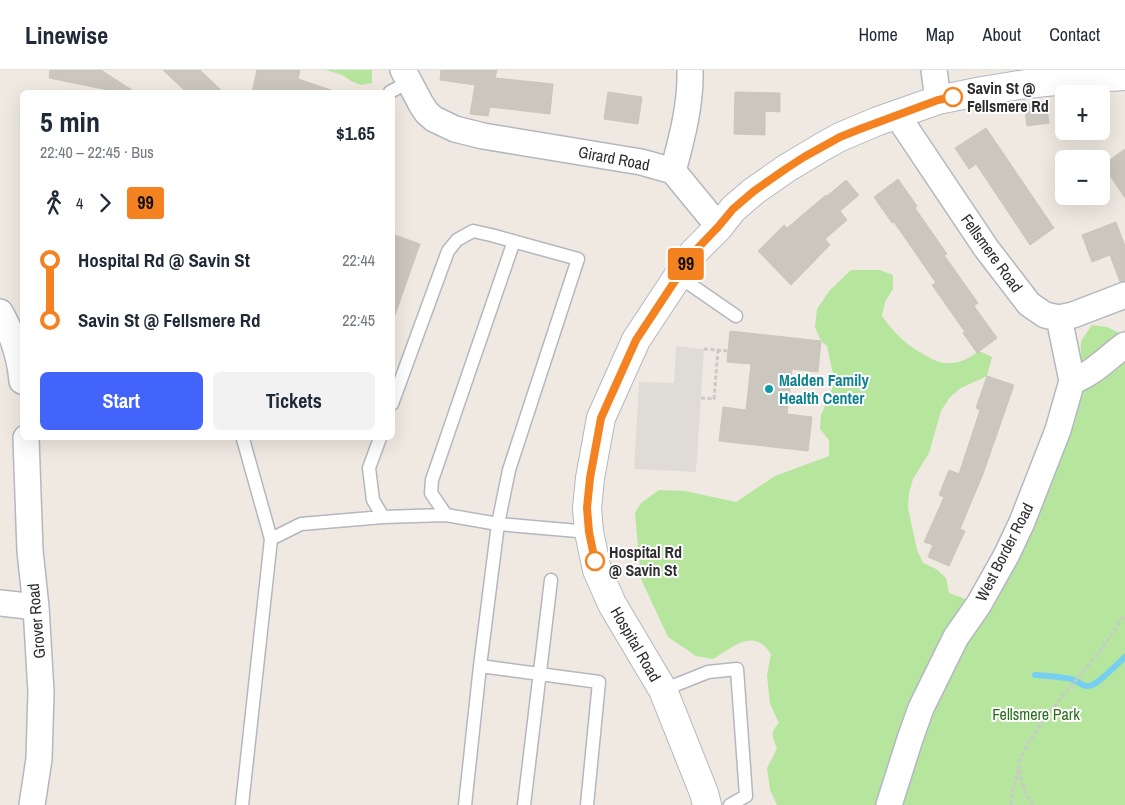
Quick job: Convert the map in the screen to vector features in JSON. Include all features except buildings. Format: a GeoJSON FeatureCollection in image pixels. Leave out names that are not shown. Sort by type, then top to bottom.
{"type":"FeatureCollection","features":[{"type":"Feature","properties":{"kind":"street"},"geometry":{"type":"LineString","coordinates":[[690,70],[685,121],[673,171],[718,227]]}},
{"type":"Feature","properties":{"kind":"street"},"geometry":{"type":"LineString","coordinates":[[934,70],[938,100]]}},
{"type":"Feature","properties":{"kind":"street","name":"Hospital Road"},"geometry":{"type":"LineString","coordinates":[[706,805],[704,793],[663,690],[612,604],[597,570],[589,532],[587,508],[590,478],[601,418],[636,340],[694,252],[733,209],[754,191],[787,168],[840,137],[938,100],[1026,84],[1125,76]]}},
{"type":"Feature","properties":{"kind":"street","name":"Girard Road"},"geometry":{"type":"LineString","coordinates":[[401,82],[434,119],[455,129],[483,136],[641,162],[673,171]]}},
{"type":"Feature","properties":{"kind":"street","name":"Fellsmere Road"},"geometry":{"type":"LineString","coordinates":[[897,115],[986,248],[1029,304],[1045,315],[1059,318]]}},
{"type":"Feature","properties":{"kind":"street"},"geometry":{"type":"LineString","coordinates":[[1059,318],[1073,315],[1125,295]]}},
{"type":"Feature","properties":{"kind":"street"},"geometry":{"type":"LineString","coordinates":[[0,312],[20,363]]}},
{"type":"Feature","properties":{"kind":"street","name":"West Border Road"},"geometry":{"type":"LineString","coordinates":[[889,805],[910,739],[925,701],[956,637],[991,585],[1007,554],[1022,522],[1058,430],[1072,381],[1059,318]]}},
{"type":"Feature","properties":{"kind":"street"},"geometry":{"type":"LineString","coordinates":[[1072,381],[1088,374],[1125,345]]}},
{"type":"Feature","properties":{"kind":"street","name":"Grover Road"},"geometry":{"type":"LineString","coordinates":[[26,440],[30,552],[40,664],[41,720],[39,759],[32,805]]}},
{"type":"Feature","properties":{"kind":"street"},"geometry":{"type":"LineString","coordinates":[[0,603],[36,607]]}},
{"type":"Feature","properties":{"kind":"lane"},"geometry":{"type":"LineString","coordinates":[[395,396],[448,251],[456,240],[473,231],[578,259],[509,470],[498,524],[465,805]]}},
{"type":"Feature","properties":{"kind":"lane"},"geometry":{"type":"LineString","coordinates":[[446,516],[431,494],[432,480],[514,241]]}},
{"type":"Feature","properties":{"kind":"lane"},"geometry":{"type":"LineString","coordinates":[[678,276],[736,316]]}},
{"type":"Feature","properties":{"kind":"lane"},"geometry":{"type":"LineString","coordinates":[[242,805],[271,538],[244,440]]}},
{"type":"Feature","properties":{"kind":"lane"},"geometry":{"type":"LineString","coordinates":[[379,440],[369,468],[373,500],[383,516]]}},
{"type":"Feature","properties":{"kind":"lane"},"geometry":{"type":"LineString","coordinates":[[271,538],[301,524],[383,516],[446,516],[498,524],[589,532]]}},
{"type":"Feature","properties":{"kind":"lane"},"geometry":{"type":"LineString","coordinates":[[524,805],[550,580]]}},
{"type":"Feature","properties":{"kind":"lane"},"geometry":{"type":"LineString","coordinates":[[480,666],[599,682],[587,805]]}},
{"type":"Feature","properties":{"kind":"lane"},"geometry":{"type":"LineString","coordinates":[[663,690],[708,672],[737,669],[746,796],[730,805]]}},
{"type":"Feature","properties":{"kind":"path"},"geometry":{"type":"LineString","coordinates":[[704,348],[728,351]]}},
{"type":"Feature","properties":{"kind":"path"},"geometry":{"type":"LineString","coordinates":[[701,398],[714,399],[718,350]]}},
{"type":"Feature","properties":{"kind":"path"},"geometry":{"type":"LineString","coordinates":[[1011,805],[1019,765],[1028,745],[1125,614]]}},
{"type":"Feature","properties":{"kind":"path"},"geometry":{"type":"LineString","coordinates":[[1019,765],[1032,805]]}},
{"type":"Feature","properties":{"kind":"green space"},"geometry":{"type":"Polygon","coordinates":[[[326,70],[372,70],[372,83],[361,85],[342,75],[326,70]]]}},
{"type":"Feature","properties":{"kind":"green space","name":"Fellsmere Park"},"geometry":{"type":"Polygon","coordinates":[[[851,270],[880,270],[893,275],[893,289],[885,302],[882,316],[901,338],[918,351],[944,363],[962,361],[979,351],[992,357],[987,376],[961,388],[950,397],[941,411],[929,453],[913,479],[909,493],[908,508],[917,550],[923,563],[936,569],[946,578],[949,593],[979,604],[1011,575],[1039,508],[1080,378],[1081,341],[1092,325],[1107,327],[1119,333],[1125,345],[1125,805],[777,805],[770,790],[767,768],[777,749],[773,733],[779,723],[770,704],[767,675],[771,654],[764,646],[750,641],[736,645],[713,659],[696,656],[668,637],[641,579],[635,513],[641,503],[659,490],[685,491],[736,502],[775,476],[829,456],[829,440],[820,429],[821,415],[832,389],[833,374],[827,346],[821,341],[815,327],[817,309],[830,290],[851,270]]]}},
{"type":"Feature","properties":{"kind":"shaded area"},"geometry":{"type":"Polygon","coordinates":[[[676,346],[704,349],[696,472],[634,469],[639,382],[674,383],[676,346]]]}},
{"type":"Feature","properties":{"kind":"waterway"},"geometry":{"type":"LineString","coordinates":[[1035,675],[1072,679],[1082,685],[1089,686],[1099,681],[1125,657]]}},
{"type":"Feature","properties":{"kind":"bus line","name":"99"},"geometry":{"type":"LineString","coordinates":[[595,561],[589,532],[587,508],[590,478],[601,418],[636,340],[694,252],[733,209],[754,191],[804,157],[840,137],[938,100],[953,97]]}},
{"type":"Feature","properties":{"kind":"place","name":"Savin St @ Fellsmere Rd"},"geometry":{"type":"Point","coordinates":[953,97]}},
{"type":"Feature","properties":{"kind":"place","name":"Malden Family Health Center"},"geometry":{"type":"Point","coordinates":[769,389]}},
{"type":"Feature","properties":{"kind":"place","name":"Hospital Rd @ Savin St"},"geometry":{"type":"Point","coordinates":[595,561]}}]}
